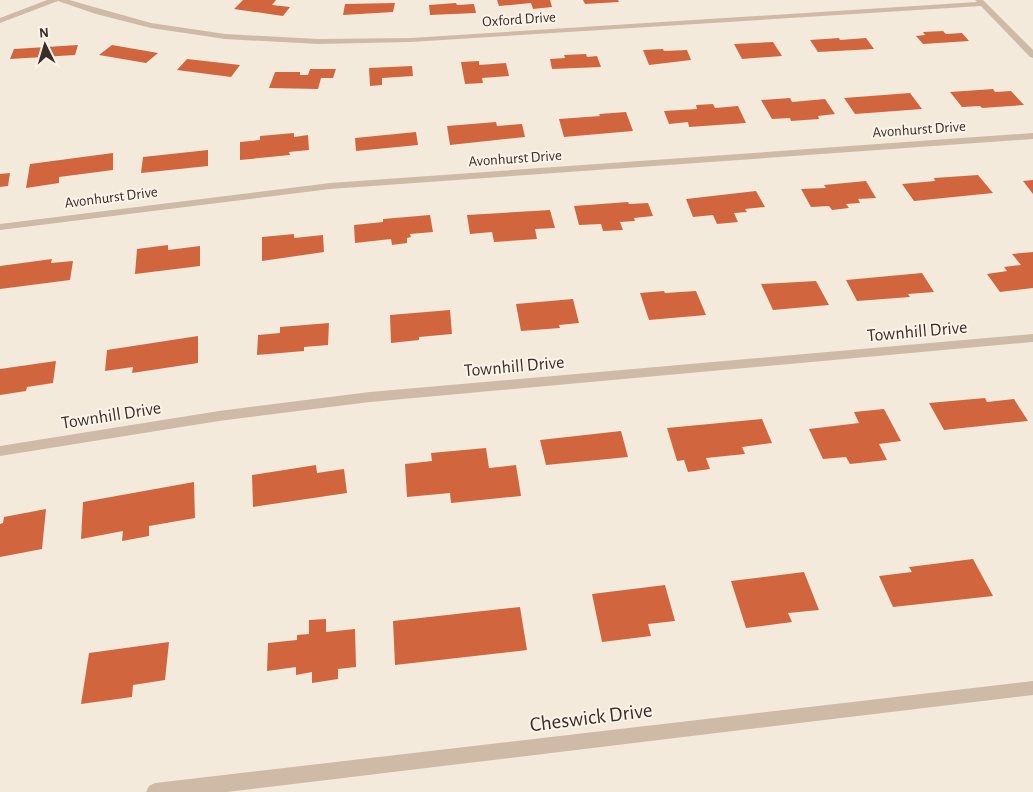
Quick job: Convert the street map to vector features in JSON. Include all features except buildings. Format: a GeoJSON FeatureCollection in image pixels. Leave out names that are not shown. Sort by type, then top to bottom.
{"type":"FeatureCollection","features":[{"type":"Feature","properties":{"kind":"street"},"geometry":{"type":"LineString","coordinates":[[0,20],[54,0]]}},
{"type":"Feature","properties":{"kind":"street","name":"Oxford Drive"},"geometry":{"type":"LineString","coordinates":[[61,0],[112,16],[183,31],[268,40],[332,42],[411,40],[981,2]]}},
{"type":"Feature","properties":{"kind":"street"},"geometry":{"type":"LineString","coordinates":[[981,2],[1033,55]]}},
{"type":"Feature","properties":{"kind":"street","name":"Avonhurst Drive"},"geometry":{"type":"LineString","coordinates":[[0,227],[330,186],[1033,136]]}},
{"type":"Feature","properties":{"kind":"street","name":"Townhill Drive"},"geometry":{"type":"LineString","coordinates":[[0,451],[219,416],[370,397],[1033,338]]}},
{"type":"Feature","properties":{"kind":"street","name":"Cheswick Drive"},"geometry":{"type":"LineString","coordinates":[[155,792],[1033,688]]}}]}
